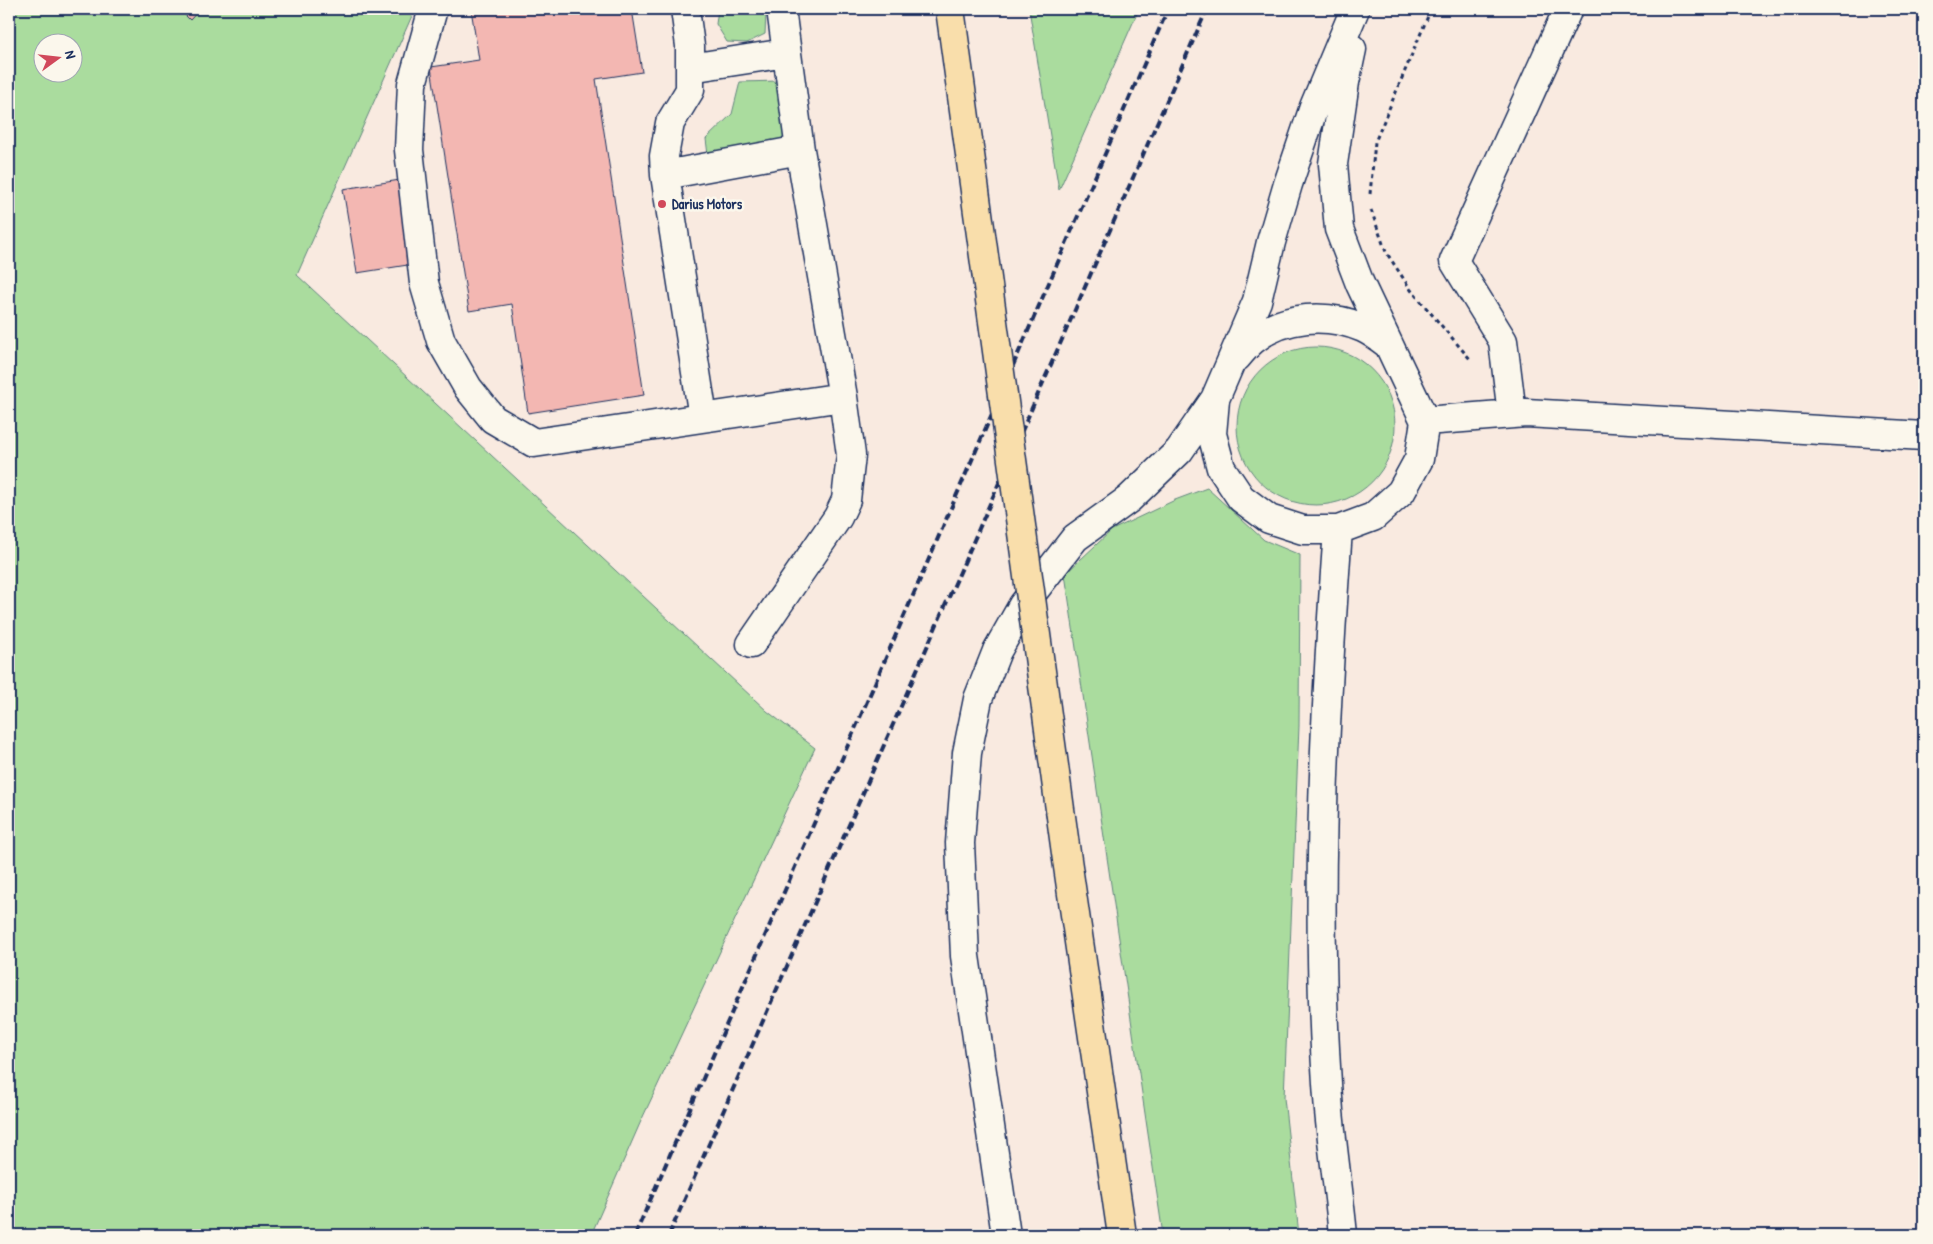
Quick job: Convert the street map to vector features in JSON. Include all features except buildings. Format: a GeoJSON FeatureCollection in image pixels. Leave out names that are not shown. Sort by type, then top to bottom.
{"type":"FeatureCollection","features":[{"type":"Feature","properties":{"kind":"main road"},"geometry":{"type":"LineString","coordinates":[[950,9],[1069,872],[1122,1235]]}},
{"type":"Feature","properties":{"kind":"street"},"geometry":{"type":"LineString","coordinates":[[433,9],[412,84],[409,150],[424,283],[441,341],[468,388],[493,419],[534,443],[843,397]]}},
{"type":"Feature","properties":{"kind":"street"},"geometry":{"type":"LineString","coordinates":[[685,9],[690,46],[690,90],[670,123],[664,156],[665,175],[703,417]]}},
{"type":"Feature","properties":{"kind":"street"},"geometry":{"type":"LineString","coordinates":[[751,644],[838,517],[846,500],[851,455],[843,397],[800,150],[781,9]]}},
{"type":"Feature","properties":{"kind":"street"},"geometry":{"type":"LineString","coordinates":[[1006,1235],[965,956],[960,843],[967,753],[978,699],[998,651],[1023,606],[1075,538],[1129,499],[1179,451],[1215,399],[1257,301],[1273,234],[1314,108],[1355,9]]}},
{"type":"Feature","properties":{"kind":"street"},"geometry":{"type":"LineString","coordinates":[[1215,399],[1212,434],[1214,443],[1221,468],[1241,498],[1269,519],[1303,530],[1338,530],[1373,517],[1401,492],[1419,459],[1425,421],[1360,284],[1339,229],[1333,164],[1344,82],[1360,9]]}},
{"type":"Feature","properties":{"kind":"street"},"geometry":{"type":"LineString","coordinates":[[1512,414],[1503,341],[1454,261],[1568,9]]}},
{"type":"Feature","properties":{"kind":"street"},"geometry":{"type":"LineString","coordinates":[[690,68],[786,53]]}},
{"type":"Feature","properties":{"kind":"street"},"geometry":{"type":"LineString","coordinates":[[665,175],[800,150]]}},
{"type":"Feature","properties":{"kind":"street"},"geometry":{"type":"LineString","coordinates":[[1233,360],[1253,339],[1279,325],[1308,318],[1337,319],[1365,328],[1389,345]]}},
{"type":"Feature","properties":{"kind":"street"},"geometry":{"type":"LineString","coordinates":[[1425,421],[1536,413],[1924,436]]}},
{"type":"Feature","properties":{"kind":"street"},"geometry":{"type":"LineString","coordinates":[[1338,530],[1328,678],[1323,847],[1323,979],[1329,1111],[1343,1235]]}},
{"type":"Feature","properties":{"kind":"path"},"geometry":{"type":"LineString","coordinates":[[1370,195],[1375,142],[1431,9]]}},
{"type":"Feature","properties":{"kind":"path"},"geometry":{"type":"LineString","coordinates":[[1369,204],[1386,252],[1411,290],[1470,359]]}},
{"type":"Feature","properties":{"kind":"green space"},"geometry":{"type":"Polygon","coordinates":[[[9,9],[415,9],[297,275],[767,711],[815,748],[641,1121],[591,1235],[9,1235],[9,9]]]}},
{"type":"Feature","properties":{"kind":"green space"},"geometry":{"type":"Polygon","coordinates":[[[718,9],[763,9],[766,13],[765,34],[747,43],[727,42],[716,24],[718,9]]]}},
{"type":"Feature","properties":{"kind":"green space"},"geometry":{"type":"Polygon","coordinates":[[[1029,9],[1139,9],[1059,190],[1029,9]]]}},
{"type":"Feature","properties":{"kind":"green space"},"geometry":{"type":"Polygon","coordinates":[[[779,81],[787,131],[780,144],[708,155],[706,139],[732,114],[740,82],[779,81]]]}},
{"type":"Feature","properties":{"kind":"green space"},"geometry":{"type":"Polygon","coordinates":[[[1324,347],[1339,350],[1353,356],[1372,370],[1382,382],[1392,403],[1395,426],[1392,449],[1382,470],[1372,482],[1360,492],[1339,502],[1324,505],[1308,505],[1293,502],[1272,492],[1250,470],[1238,441],[1237,418],[1240,403],[1250,382],[1272,360],[1301,348],[1324,347]]]}},
{"type":"Feature","properties":{"kind":"green space"},"geometry":{"type":"Polygon","coordinates":[[[1207,488],[1264,540],[1300,555],[1299,726],[1284,1098],[1299,1235],[1163,1235],[1065,574],[1112,530],[1175,500],[1207,488]]]}},
{"type":"Feature","properties":{"kind":"railway"},"geometry":{"type":"LineString","coordinates":[[635,1235],[1168,9]]}},
{"type":"Feature","properties":{"kind":"railway"},"geometry":{"type":"LineString","coordinates":[[669,1235],[1207,9]]}},
{"type":"Feature","properties":{"kind":"place","name":"Darius Motors"},"geometry":{"type":"Point","coordinates":[662,204]}}]}
